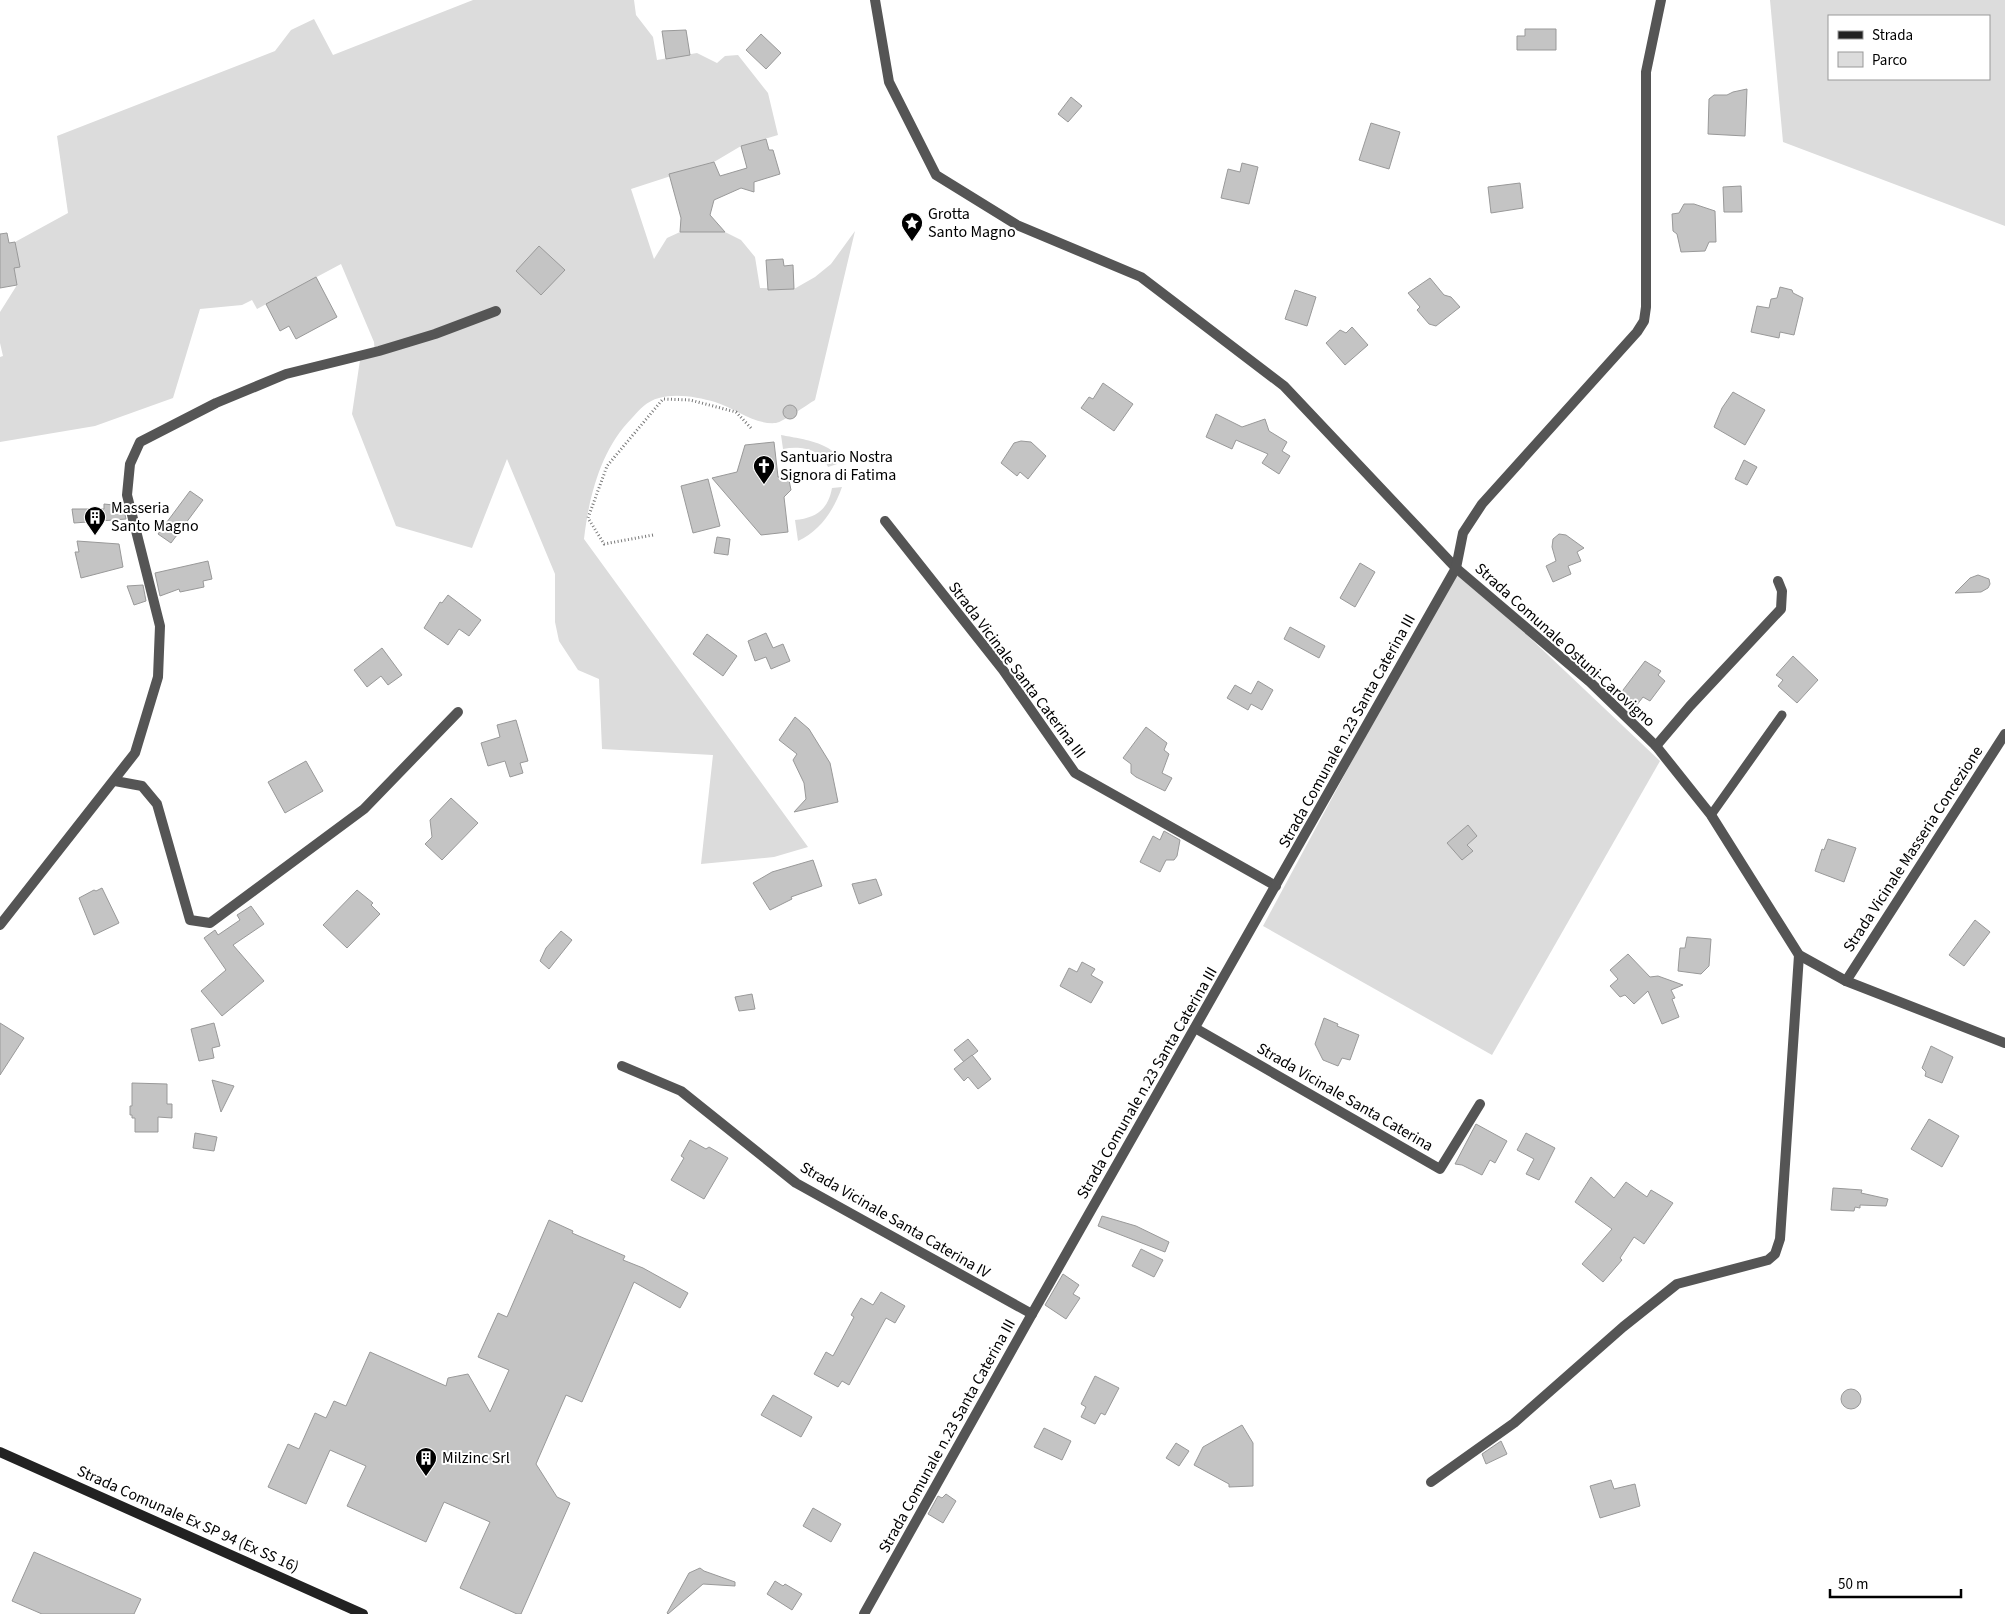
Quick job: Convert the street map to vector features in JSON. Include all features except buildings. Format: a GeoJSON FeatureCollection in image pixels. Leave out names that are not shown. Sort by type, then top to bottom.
{"type":"FeatureCollection","features":[{"type":"Feature","properties":{"kind":"main road","name":"Strada Comunale Ex SP 94 (Ex SS 16)"},"geometry":{"type":"LineString","coordinates":[[0,1452],[363,1614]]}},
{"type":"Feature","properties":{"kind":"street","name":"Strada Comunale Ostuni-Carovigno"},"geometry":{"type":"LineString","coordinates":[[875,0],[889,82],[936,175],[1017,225],[1141,277],[1284,386],[1456,568],[1590,682],[1656,746],[1710,815],[1799,955],[1846,981],[2005,1043]]}},
{"type":"Feature","properties":{"kind":"street","name":"Strada Comunale n.23 Santa Caterina III"},"geometry":{"type":"LineString","coordinates":[[864,1614],[1032,1314],[1456,568],[1463,533],[1482,504],[1637,332],[1644,320],[1646,307],[1646,72],[1661,0]]}},
{"type":"Feature","properties":{"kind":"street"},"geometry":{"type":"LineString","coordinates":[[0,926],[135,753],[158,677],[160,626],[127,495],[130,464],[140,442],[216,403],[286,374],[379,351],[435,334],[496,311]]}},
{"type":"Feature","properties":{"kind":"street","name":"Strada Vicinale Santa Caterina III"},"geometry":{"type":"LineString","coordinates":[[885,521],[1003,670],[1075,773],[1276,886]]}},
{"type":"Feature","properties":{"kind":"street"},"geometry":{"type":"LineString","coordinates":[[1656,746],[1690,706],[1781,609],[1782,591],[1778,581]]}},
{"type":"Feature","properties":{"kind":"street"},"geometry":{"type":"LineString","coordinates":[[115,781],[142,786],[157,804],[190,920],[210,923],[364,809],[458,712]]}},
{"type":"Feature","properties":{"kind":"street","name":"Strada Vicinale Masseria Concezione"},"geometry":{"type":"LineString","coordinates":[[1846,981],[2005,734]]}},
{"type":"Feature","properties":{"kind":"street"},"geometry":{"type":"LineString","coordinates":[[1431,1482],[1514,1423],[1623,1327],[1677,1284],[1768,1260],[1775,1254],[1780,1239],[1799,955]]}},
{"type":"Feature","properties":{"kind":"street","name":"Strada Vicinale Santa Caterina"},"geometry":{"type":"LineString","coordinates":[[1195,1028],[1440,1169],[1480,1104]]}},
{"type":"Feature","properties":{"kind":"street","name":"Strada Vicinale Santa Caterina IV"},"geometry":{"type":"LineString","coordinates":[[622,1066],[681,1090],[796,1183],[1032,1314]]}},
{"type":"Feature","properties":{"kind":"lane"},"geometry":{"type":"LineString","coordinates":[[1710,815],[1782,716]]}},
{"type":"Feature","properties":{"kind":"path"},"geometry":{"type":"LineString","coordinates":[[652,535],[604,544],[588,518],[607,466],[663,399],[690,400],[736,412],[751,428]]}},
{"type":"Feature","properties":{"kind":"green space"},"geometry":{"type":"Polygon","coordinates":[[[473,0],[634,0],[636,15],[653,37],[657,60],[697,53],[717,63],[725,56],[738,55],[768,93],[778,135],[741,146],[714,162],[631,189],[654,259],[667,238],[680,232],[725,232],[741,240],[755,257],[760,288],[794,289],[815,277],[831,264],[855,231],[815,400],[776,423],[760,421],[722,405],[694,397],[673,396],[659,398],[647,403],[621,430],[598,474],[589,506],[584,539],[808,847],[774,857],[701,864],[713,755],[602,749],[599,679],[578,670],[559,641],[555,622],[555,574],[507,459],[472,548],[396,526],[352,414],[360,360],[375,355],[374,342],[341,264],[257,309],[252,300],[242,305],[200,309],[173,398],[95,426],[0,442],[0,357],[3,356],[0,343],[0,312],[17,285],[14,268],[15,242],[68,213],[57,136],[275,51],[291,30],[314,19],[333,55],[473,0]]]}},
{"type":"Feature","properties":{"kind":"green space"},"geometry":{"type":"Polygon","coordinates":[[[1770,0],[2005,0],[2005,226],[1783,142],[1770,0]]]}},
{"type":"Feature","properties":{"kind":"green space"},"geometry":{"type":"Polygon","coordinates":[[[781,435],[825,446],[837,457],[837,464],[828,467],[815,452],[803,448],[783,449],[781,435]]]}},
{"type":"Feature","properties":{"kind":"green space"},"geometry":{"type":"Polygon","coordinates":[[[842,487],[835,504],[825,519],[813,532],[798,541],[795,520],[820,512],[830,496],[832,488],[842,487]]]}},
{"type":"Feature","properties":{"kind":"green space"},"geometry":{"type":"Polygon","coordinates":[[[1456,568],[1660,761],[1492,1055],[1263,926],[1456,568]]]}},
{"type":"Feature","properties":{"kind":"place","name":"Grotta Santo Magno"},"geometry":{"type":"Point","coordinates":[912,242]}},
{"type":"Feature","properties":{"kind":"place","name":"Santuario Nostra Signora di Fatima"},"geometry":{"type":"Point","coordinates":[764,485]}},
{"type":"Feature","properties":{"kind":"place","name":"Masseria Santo Magno"},"geometry":{"type":"Point","coordinates":[95,536]}},
{"type":"Feature","properties":{"kind":"place","name":"Milzinc Srl"},"geometry":{"type":"Point","coordinates":[426,1477]}}]}
